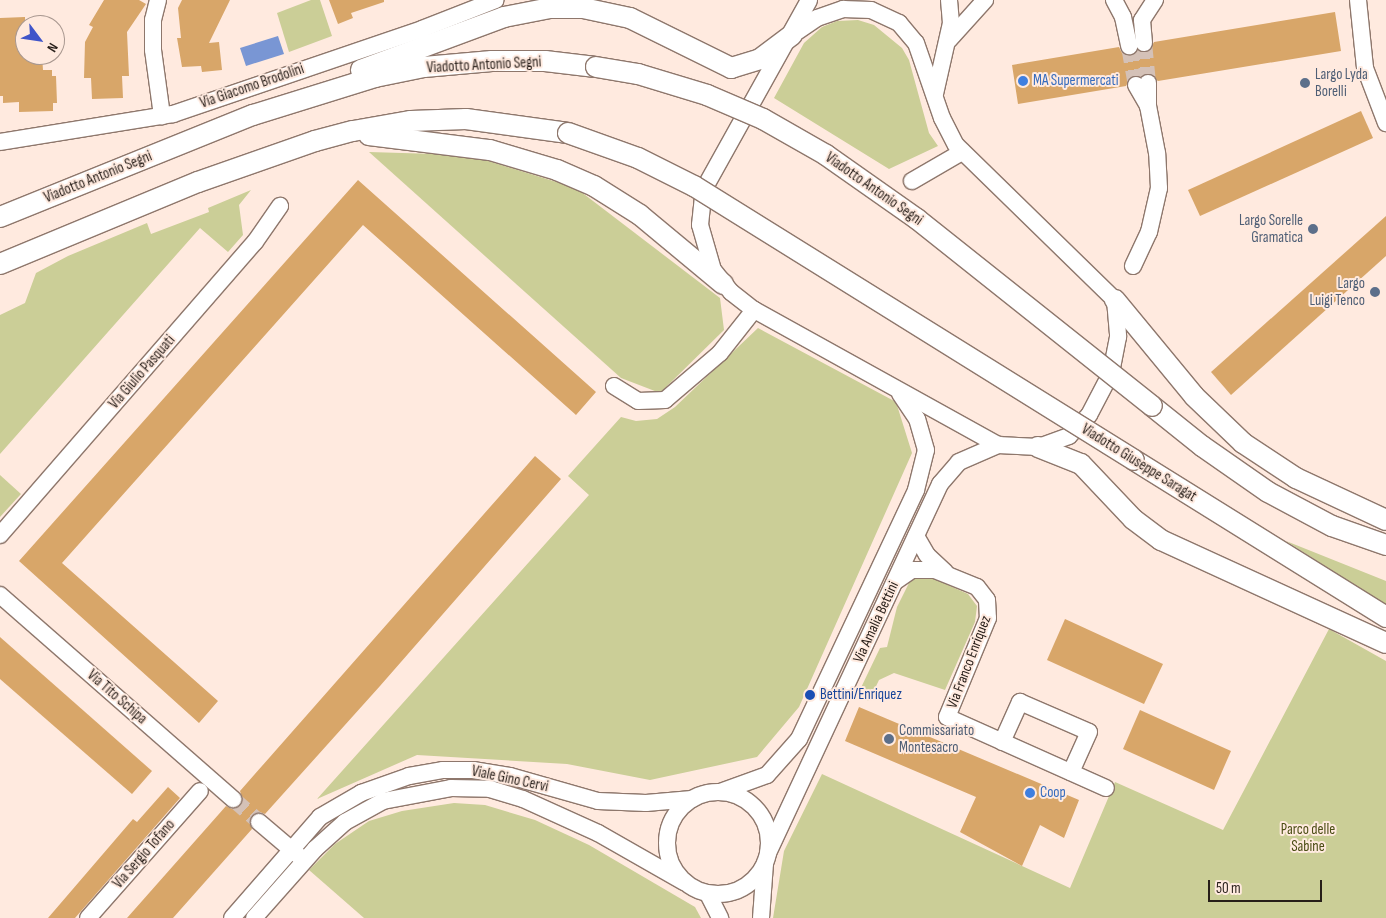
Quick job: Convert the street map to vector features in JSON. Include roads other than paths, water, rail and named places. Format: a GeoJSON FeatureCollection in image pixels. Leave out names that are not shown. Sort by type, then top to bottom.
{"type":"FeatureCollection","features":[{"type":"Feature","properties":{"kind":"main road"},"geometry":{"type":"LineString","coordinates":[[302,98],[381,62],[504,17],[539,9],[576,7],[612,13],[658,30],[731,68],[760,59],[792,35]]}},
{"type":"Feature","properties":{"kind":"main road","name":"Viadotto Antonio Segni"},"geometry":{"type":"LineString","coordinates":[[0,217],[150,155],[302,98],[424,67],[516,60],[596,66],[638,74],[695,90],[762,119],[851,171],[947,243],[1215,456],[1276,497],[1332,526],[1386,544]]}},
{"type":"Feature","properties":{"kind":"main road","name":"Viadotto Giuseppe Saragat"},"geometry":{"type":"LineString","coordinates":[[337,134],[395,123],[453,119],[515,123],[568,133],[626,153],[687,182],[1386,617]]}},
{"type":"Feature","properties":{"kind":"main road"},"geometry":{"type":"LineString","coordinates":[[0,264],[101,219],[198,182],[337,134],[387,136],[476,148],[557,170],[594,186],[640,215],[723,284]]}},
{"type":"Feature","properties":{"kind":"main road"},"geometry":{"type":"LineString","coordinates":[[1115,300],[1198,401],[1244,443],[1296,478],[1386,520]]}},
{"type":"Feature","properties":{"kind":"main road"},"geometry":{"type":"LineString","coordinates":[[1038,447],[1081,464],[1133,519],[1160,540],[1386,642]]}},
{"type":"Feature","properties":{"kind":"street"},"geometry":{"type":"LineString","coordinates":[[158,0],[152,20],[162,116]]}},
{"type":"Feature","properties":{"kind":"street","name":"Via Giacomo Brodolini"},"geometry":{"type":"LineString","coordinates":[[0,142],[162,116],[422,29],[496,0]]}},
{"type":"Feature","properties":{"kind":"street"},"geometry":{"type":"LineString","coordinates":[[792,35],[810,22],[834,11],[858,8],[881,13],[900,23],[912,37],[946,126],[962,152],[1115,300],[1116,354],[1100,398],[1086,421],[1073,433],[1056,443],[1038,447],[998,444],[754,310],[723,284],[710,265],[702,242],[701,196],[792,35],[809,0]]}},
{"type":"Feature","properties":{"kind":"street"},"geometry":{"type":"LineString","coordinates":[[935,94],[951,18],[949,0]]}},
{"type":"Feature","properties":{"kind":"street"},"geometry":{"type":"LineString","coordinates":[[944,51],[964,21],[985,0]]}},
{"type":"Feature","properties":{"kind":"street"},"geometry":{"type":"LineString","coordinates":[[1114,0],[1124,17],[1136,45],[1142,20],[1141,0]]}},
{"type":"Feature","properties":{"kind":"street"},"geometry":{"type":"LineString","coordinates":[[1142,20],[1155,0]]}},
{"type":"Feature","properties":{"kind":"street"},"geometry":{"type":"LineString","coordinates":[[1358,0],[1365,68],[1386,123]]}},
{"type":"Feature","properties":{"kind":"street"},"geometry":{"type":"LineString","coordinates":[[1133,266],[1149,232],[1159,188],[1157,154],[1142,84]]}},
{"type":"Feature","properties":{"kind":"street"},"geometry":{"type":"LineString","coordinates":[[912,181],[962,152]]}},
{"type":"Feature","properties":{"kind":"street","name":"Via Giulio Pasquati"},"geometry":{"type":"LineString","coordinates":[[0,535],[255,242],[280,206]]}},
{"type":"Feature","properties":{"kind":"street"},"geometry":{"type":"LineString","coordinates":[[614,386],[638,401],[665,400],[720,353],[754,310]]}},
{"type":"Feature","properties":{"kind":"street"},"geometry":{"type":"LineString","coordinates":[[720,792],[741,797],[758,811],[768,831],[767,858],[757,876],[742,889],[727,894],[708,894],[684,882],[671,865],[666,839],[676,813],[692,799],[720,792],[767,775],[799,739],[920,481],[926,457],[924,440],[917,419],[897,390]]}},
{"type":"Feature","properties":{"kind":"street","name":"Via Amalia Bettini"},"geometry":{"type":"LineString","coordinates":[[761,918],[767,858],[916,536],[948,472],[968,456],[998,444]]}},
{"type":"Feature","properties":{"kind":"street","name":"Via Franco Enriquez"},"geometry":{"type":"LineString","coordinates":[[916,536],[927,555],[945,572],[979,589],[989,608],[988,618],[947,716],[1106,788]]}},
{"type":"Feature","properties":{"kind":"street","name":"Via Franco Enriquez"},"geometry":{"type":"LineString","coordinates":[[896,581],[916,568],[945,572]]}},
{"type":"Feature","properties":{"kind":"street","name":"Via Tito Schipa"},"geometry":{"type":"LineString","coordinates":[[0,594],[233,799]]}},
{"type":"Feature","properties":{"kind":"street"},"geometry":{"type":"LineString","coordinates":[[1002,742],[1020,702],[1089,732],[1071,772]]}},
{"type":"Feature","properties":{"kind":"street","name":"Viale Gino Cervi"},"geometry":{"type":"LineString","coordinates":[[232,918],[320,817],[348,799],[398,779],[442,770],[496,773],[598,801],[646,803],[692,799]]}},
{"type":"Feature","properties":{"kind":"street","name":"Viale Gino Cervi"},"geometry":{"type":"LineString","coordinates":[[254,918],[304,861],[339,826],[377,803],[426,791],[474,788],[500,792],[541,806],[606,837],[684,882]]}},
{"type":"Feature","properties":{"kind":"street","name":"Via Sergio Tofano"},"geometry":{"type":"LineString","coordinates":[[88,918],[200,791]]}},
{"type":"Feature","properties":{"kind":"street"},"geometry":{"type":"LineString","coordinates":[[259,822],[304,861]]}},
{"type":"Feature","properties":{"kind":"street"},"geometry":{"type":"LineString","coordinates":[[708,894],[720,918]]}},
{"type":"Feature","properties":{"kind":"water"},"geometry":{"type":"Polygon","coordinates":[[[278,36],[284,54],[246,66],[240,48],[278,36]]]}},
{"type":"Feature","properties":{"kind":"tunnel"},"geometry":{"type":"LineString","coordinates":[[1144,43],[1148,83]]}},
{"type":"Feature","properties":{"kind":"tunnel"},"geometry":{"type":"LineString","coordinates":[[1129,46],[1136,85]]}},
{"type":"Feature","properties":{"kind":"tunnel"},"geometry":{"type":"LineString","coordinates":[[233,799],[259,822]]}},
{"type":"Feature","properties":{"kind":"place","name":"MA Supermercati"},"geometry":{"type":"Point","coordinates":[1023,81]}},
{"type":"Feature","properties":{"kind":"place","name":"Largo Lyda Borelli"},"geometry":{"type":"Point","coordinates":[1305,83]}},
{"type":"Feature","properties":{"kind":"place","name":"Largo Sorelle Gramatica"},"geometry":{"type":"Point","coordinates":[1313,229]}},
{"type":"Feature","properties":{"kind":"place","name":"Largo Luigi Tenco"},"geometry":{"type":"Point","coordinates":[1375,292]}},
{"type":"Feature","properties":{"kind":"place","name":"Bettini/Enriquez"},"geometry":{"type":"Point","coordinates":[810,695]}},
{"type":"Feature","properties":{"kind":"place","name":"Commissariato Montesacro"},"geometry":{"type":"Point","coordinates":[889,739]}},
{"type":"Feature","properties":{"kind":"place","name":"Coop"},"geometry":{"type":"Point","coordinates":[1030,793]}},
{"type":"Feature","properties":{"kind":"park label","name":"Parco delle Sabine"},"geometry":{"type":"Point","coordinates":[1308,838]}}]}
